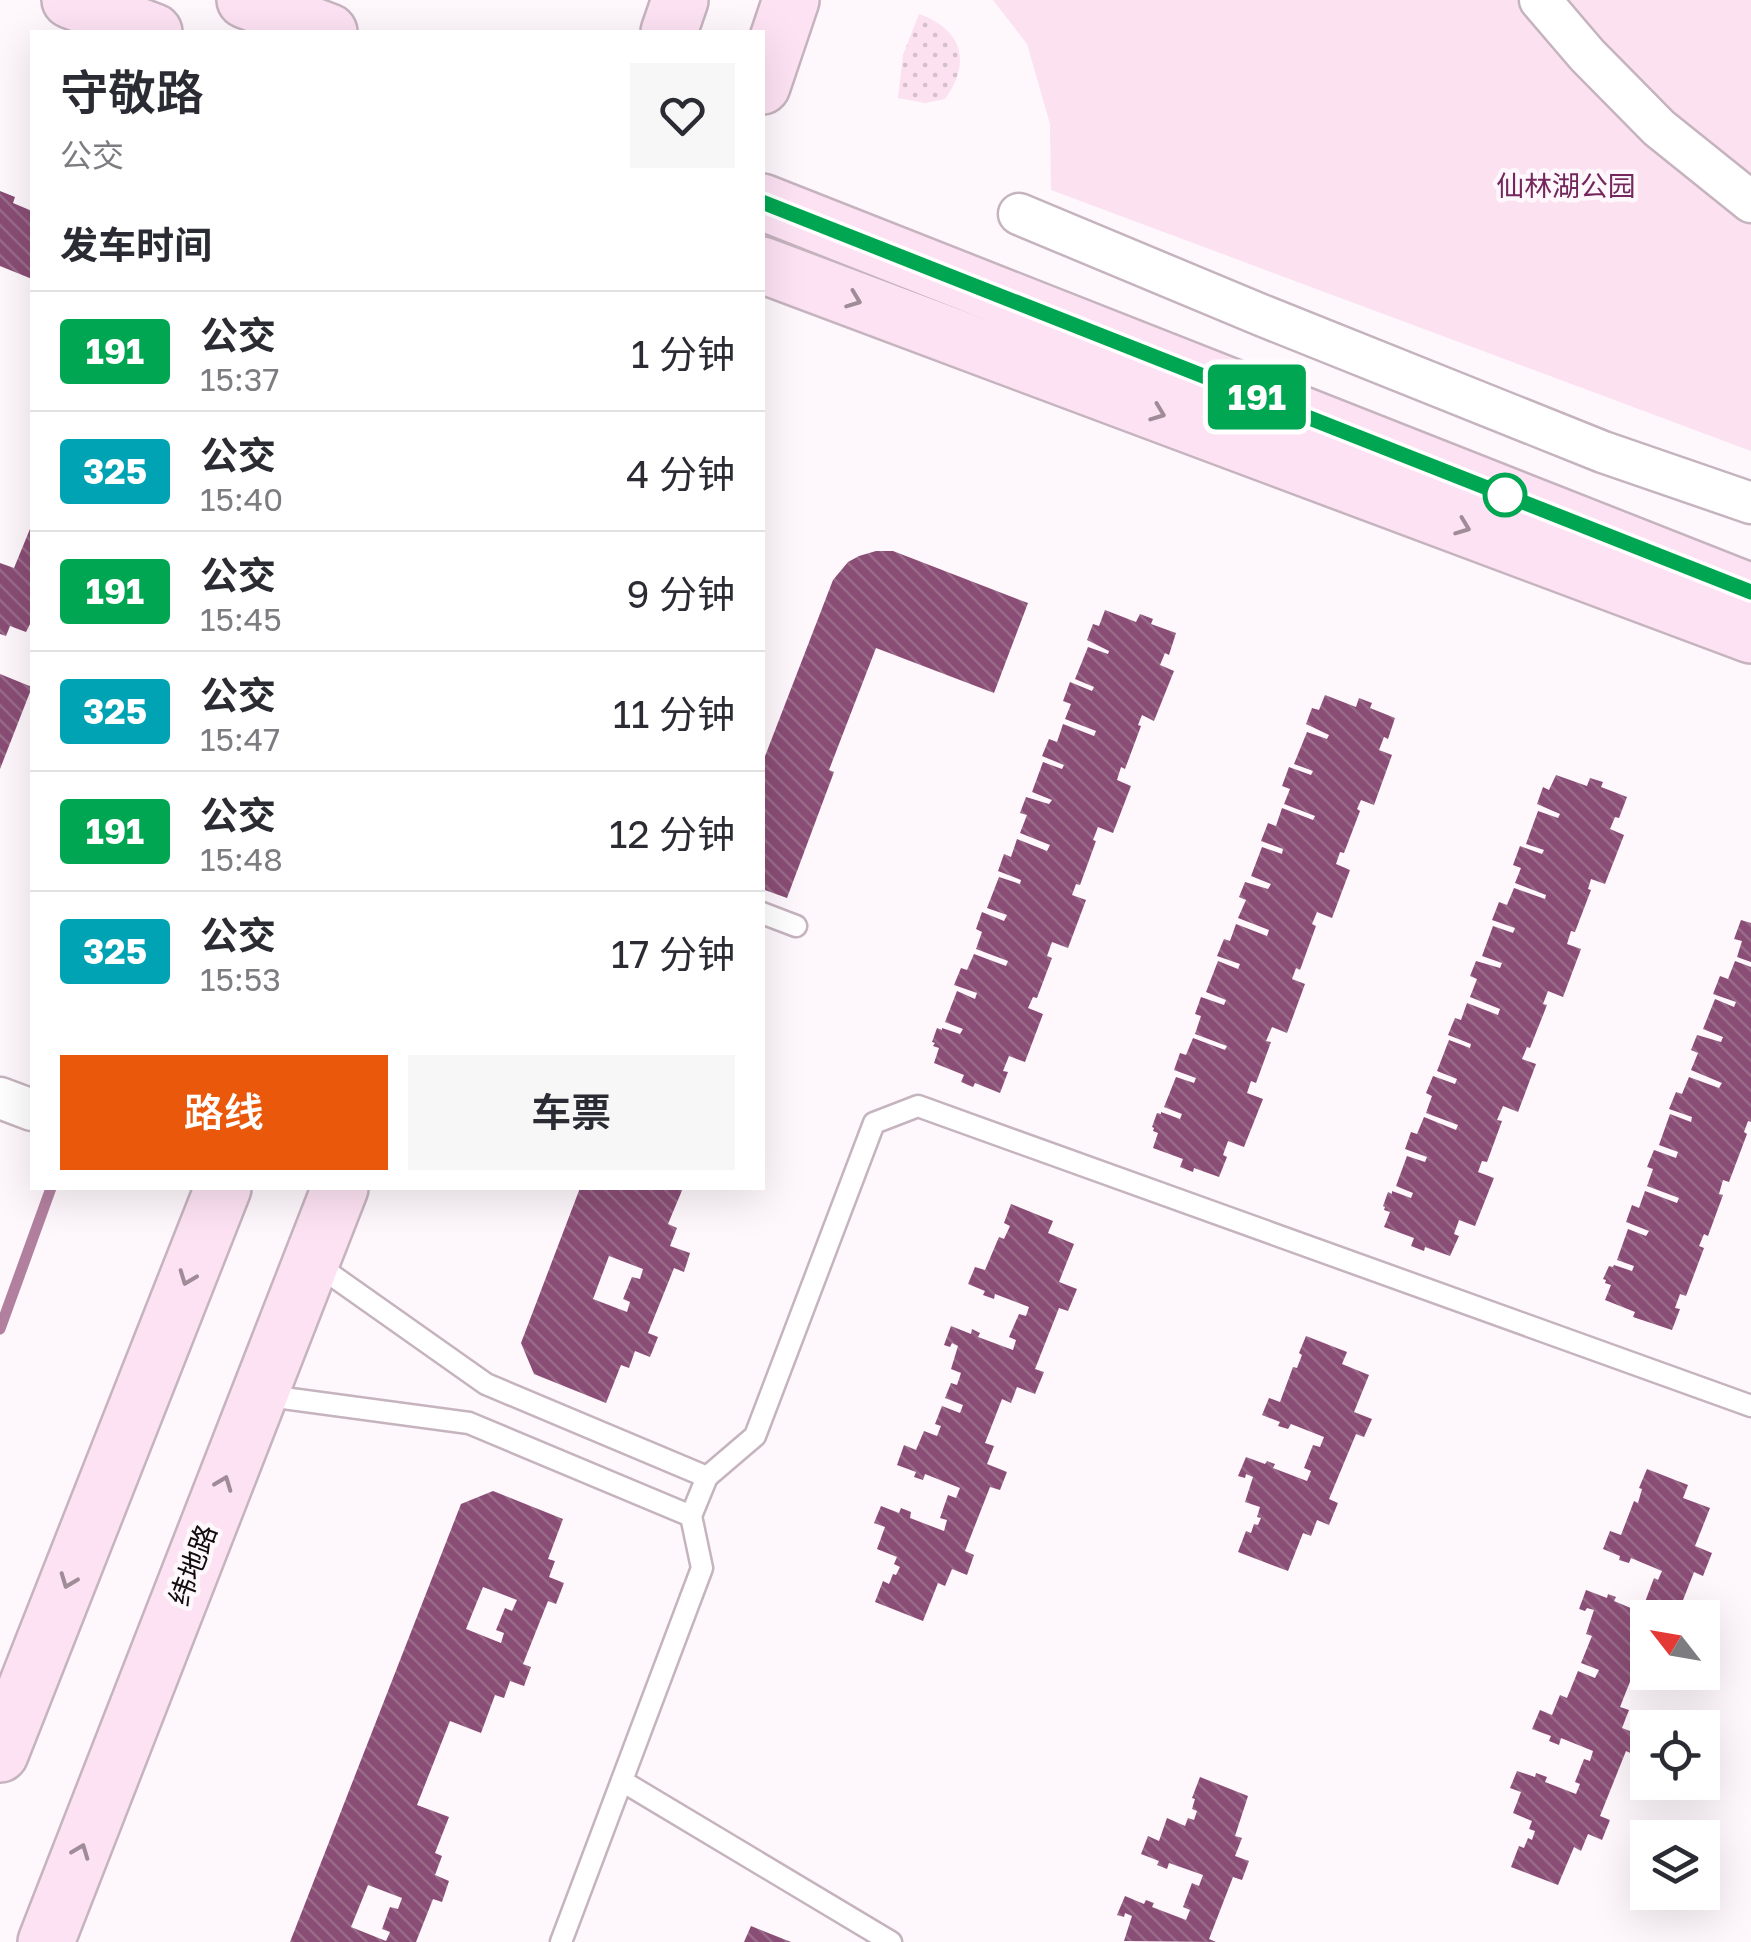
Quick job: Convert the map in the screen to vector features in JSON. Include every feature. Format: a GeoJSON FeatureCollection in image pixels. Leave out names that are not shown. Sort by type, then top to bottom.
{"type":"FeatureCollection","features":[{"type":"Feature","properties":{"kind":"main road"},"geometry":{"type":"LineString","coordinates":[[70,0],[149,30]]}},
{"type":"Feature","properties":{"kind":"main road"},"geometry":{"type":"LineString","coordinates":[[245,0],[324,30]]}},
{"type":"Feature","properties":{"kind":"main road"},"geometry":{"type":"LineString","coordinates":[[670,30],[680,0]]}},
{"type":"Feature","properties":{"kind":"main road"},"geometry":{"type":"LineString","coordinates":[[765,77],[790,0]]}},
{"type":"Feature","properties":{"kind":"main road"},"geometry":{"type":"LineString","coordinates":[[765,203],[1751,592]]}},
{"type":"Feature","properties":{"kind":"main road"},"geometry":{"type":"LineString","coordinates":[[765,267],[1751,635]]}},
{"type":"Feature","properties":{"kind":"main road"},"geometry":{"type":"LineString","coordinates":[[0,1754],[222,1190]]}},
{"type":"Feature","properties":{"kind":"main road","name":"纬地路"},"geometry":{"type":"LineString","coordinates":[[46,1942],[339,1190]]}},
{"type":"Feature","properties":{"kind":"street"},"geometry":{"type":"LineString","coordinates":[[1540,0],[1659,128],[1751,202]]}},
{"type":"Feature","properties":{"kind":"street"},"geometry":{"type":"LineString","coordinates":[[1020,214],[1604,452],[1751,503]]}},
{"type":"Feature","properties":{"kind":"street"},"geometry":{"type":"LineString","coordinates":[[0,1098],[30,1109]]}},
{"type":"Feature","properties":{"kind":"lane"},"geometry":{"type":"LineString","coordinates":[[765,914],[796,926]]}},
{"type":"Feature","properties":{"kind":"lane"},"geometry":{"type":"LineString","coordinates":[[561,1942],[702,1568],[691,1516],[707,1477],[755,1436],[874,1123],[918,1106],[1751,1406]]}},
{"type":"Feature","properties":{"kind":"lane"},"geometry":{"type":"LineString","coordinates":[[311,1260],[486,1384],[707,1477]]}},
{"type":"Feature","properties":{"kind":"lane"},"geometry":{"type":"LineString","coordinates":[[259,1395],[469,1423],[691,1516]]}},
{"type":"Feature","properties":{"kind":"lane"},"geometry":{"type":"LineString","coordinates":[[622,1781],[891,1942]]}},
{"type":"Feature","properties":{"kind":"green space","name":"仙林湖公园"},"geometry":{"type":"Polygon","coordinates":[[[993,0],[1751,0],[1751,451],[1051,190],[1050,124],[1027,44],[993,0]]]}},
{"type":"Feature","properties":{"kind":"green space"},"geometry":{"type":"Polygon","coordinates":[[[919,14],[945,28],[958,48],[960,60],[945,99],[925,103],[898,98],[903,55],[919,14]]]}},
{"type":"Feature","properties":{"kind":"building"},"geometry":{"type":"Polygon","coordinates":[[[0,191],[15,197],[13,203],[30,210],[30,278],[0,266],[0,191]]]}},
{"type":"Feature","properties":{"kind":"building"},"geometry":{"type":"Polygon","coordinates":[[[30,529],[30,624],[26,632],[10,626],[6,636],[0,634],[0,563],[14,568],[30,529]]]}},
{"type":"Feature","properties":{"kind":"building"},"geometry":{"type":"Polygon","coordinates":[[[893,551],[1028,603],[994,693],[876,648],[829,770],[834,772],[787,898],[765,890],[765,756],[833,580],[848,562],[859,556],[893,551]]]}},
{"type":"Feature","properties":{"kind":"building"},"geometry":{"type":"Polygon","coordinates":[[[1105,610],[1136,622],[1140,614],[1153,619],[1151,624],[1176,633],[1169,655],[1165,653],[1160,665],[1174,671],[1154,721],[1142,715],[1125,769],[1121,767],[1117,780],[1131,786],[1113,833],[1098,827],[1080,885],[1076,884],[1072,895],[1086,900],[1068,948],[1052,942],[1047,956],[1052,958],[1037,998],[1033,997],[1028,1008],[1043,1014],[1025,1062],[1009,1056],[1000,1093],[975,1083],[973,1087],[961,1082],[964,1075],[934,1063],[939,1048],[932,1042],[937,1028],[960,1034],[963,1029],[945,1022],[957,991],[975,999],[977,993],[954,985],[961,968],[967,970],[974,954],[1006,966],[1008,961],[976,949],[982,932],[976,929],[982,912],[1004,921],[1007,915],[987,908],[999,877],[1020,884],[1021,880],[998,871],[1004,854],[1011,857],[1017,839],[1047,851],[1050,845],[1020,833],[1027,815],[1020,813],[1026,797],[1049,804],[1052,800],[1032,792],[1043,762],[1062,769],[1064,765],[1042,756],[1049,739],[1057,742],[1063,724],[1094,736],[1096,731],[1065,719],[1071,704],[1063,701],[1070,682],[1092,691],[1094,687],[1075,679],[1088,647],[1108,654],[1109,651],[1087,640],[1093,624],[1099,626],[1105,610]]]}},
{"type":"Feature","properties":{"kind":"building"},"geometry":{"type":"Polygon","coordinates":[[[0,674],[30,686],[30,692],[0,769],[0,674]]]}},
{"type":"Feature","properties":{"kind":"building"},"geometry":{"type":"Polygon","coordinates":[[[1325,695],[1356,707],[1359,698],[1372,703],[1370,708],[1395,718],[1388,739],[1384,737],[1379,750],[1392,755],[1374,805],[1361,800],[1344,853],[1340,852],[1336,864],[1350,870],[1332,918],[1317,912],[1312,924],[1316,926],[1300,970],[1296,968],[1292,979],[1305,984],[1287,1033],[1272,1027],[1266,1041],[1271,1042],[1256,1083],[1251,1081],[1247,1093],[1263,1099],[1244,1147],[1228,1141],[1219,1177],[1194,1168],[1193,1172],[1180,1167],[1183,1159],[1153,1148],[1158,1133],[1152,1127],[1157,1113],[1180,1119],[1182,1114],[1164,1107],[1176,1077],[1194,1083],[1196,1078],[1174,1070],[1180,1053],[1186,1055],[1193,1038],[1225,1050],[1227,1046],[1195,1034],[1201,1016],[1195,1014],[1201,997],[1224,1005],[1226,1000],[1206,992],[1218,961],[1238,969],[1240,964],[1217,956],[1224,939],[1230,941],[1236,924],[1267,936],[1269,930],[1238,918],[1246,900],[1239,897],[1245,882],[1268,889],[1271,884],[1251,876],[1262,847],[1282,854],[1283,849],[1261,841],[1268,823],[1276,826],[1282,808],[1313,820],[1315,816],[1284,804],[1290,789],[1282,786],[1289,767],[1311,775],[1313,771],[1294,764],[1307,732],[1327,739],[1329,735],[1306,724],[1312,708],[1319,710],[1325,695]]]}},
{"type":"Feature","properties":{"kind":"building"},"geometry":{"type":"Polygon","coordinates":[[[1556,775],[1587,786],[1590,778],[1603,782],[1601,787],[1627,797],[1610,829],[1624,835],[1605,884],[1591,879],[1591,890],[1575,932],[1571,931],[1567,944],[1581,949],[1563,997],[1548,991],[1543,1004],[1547,1005],[1522,1059],[1536,1064],[1518,1112],[1503,1106],[1497,1120],[1502,1121],[1487,1162],[1482,1161],[1478,1172],[1494,1178],[1475,1226],[1459,1220],[1454,1234],[1459,1236],[1450,1256],[1425,1247],[1424,1251],[1411,1246],[1414,1238],[1384,1227],[1390,1212],[1383,1206],[1388,1192],[1411,1198],[1413,1193],[1396,1186],[1407,1156],[1425,1162],[1427,1157],[1405,1149],[1411,1132],[1417,1134],[1424,1117],[1456,1130],[1458,1125],[1426,1113],[1432,1096],[1426,1093],[1433,1076],[1455,1084],[1457,1079],[1437,1071],[1449,1040],[1470,1048],[1471,1044],[1448,1035],[1455,1018],[1461,1020],[1467,1003],[1498,1015],[1500,1009],[1470,997],[1477,979],[1470,976],[1476,961],[1500,968],[1502,963],[1482,956],[1493,926],[1513,933],[1515,928],[1492,920],[1499,902],[1507,905],[1514,888],[1545,899],[1546,895],[1515,883],[1521,868],[1513,865],[1520,846],[1542,854],[1544,850],[1526,844],[1538,811],[1558,818],[1560,814],[1537,804],[1543,787],[1549,790],[1556,775]]]}},
{"type":"Feature","properties":{"kind":"building"},"geometry":{"type":"Polygon","coordinates":[[[1741,920],[1751,923],[1751,962],[1737,957],[1742,941],[1734,939],[1741,920]]]}},
{"type":"Feature","properties":{"kind":"building"},"geometry":{"type":"Polygon","coordinates":[[[1735,961],[1751,967],[1751,1122],[1748,1121],[1729,1182],[1723,1180],[1719,1194],[1723,1195],[1708,1236],[1704,1234],[1699,1246],[1704,1248],[1686,1296],[1680,1294],[1675,1308],[1680,1309],[1672,1330],[1633,1317],[1635,1312],[1605,1300],[1611,1285],[1603,1279],[1609,1266],[1632,1271],[1634,1266],[1617,1260],[1628,1229],[1646,1236],[1649,1231],[1626,1222],[1632,1205],[1639,1208],[1645,1191],[1677,1203],[1679,1198],[1647,1186],[1653,1169],[1647,1167],[1654,1150],[1676,1158],[1678,1152],[1659,1145],[1670,1114],[1691,1122],[1692,1117],[1669,1109],[1676,1092],[1682,1094],[1689,1077],[1719,1088],[1722,1083],[1691,1070],[1698,1053],[1691,1050],[1697,1035],[1721,1042],[1723,1037],[1703,1029],[1715,999],[1734,1007],[1736,1002],[1713,994],[1720,976],[1728,979],[1735,961]]]}},
{"type":"Feature","properties":{"kind":"building"},"geometry":{"type":"Polygon","coordinates":[[[579,1190],[682,1190],[668,1224],[677,1228],[670,1246],[690,1253],[684,1272],[674,1268],[648,1333],[658,1337],[650,1357],[635,1351],[629,1368],[621,1365],[606,1403],[534,1374],[521,1343],[579,1190]],[[609,1256],[593,1299],[627,1312],[630,1302],[623,1299],[632,1277],[640,1279],[643,1269],[609,1256]]]}},
{"type":"Feature","properties":{"kind":"building"},"geometry":{"type":"Polygon","coordinates":[[[1011,1204],[1053,1221],[1048,1233],[1074,1244],[1059,1282],[1077,1289],[1068,1311],[1059,1308],[1035,1369],[1044,1372],[1035,1394],[1017,1387],[1011,1403],[1002,1399],[985,1443],[994,1446],[987,1464],[1007,1472],[1000,1490],[990,1487],[965,1551],[974,1555],[967,1575],[952,1569],[945,1586],[938,1583],[923,1621],[875,1602],[883,1581],[889,1584],[900,1567],[894,1564],[897,1557],[877,1549],[885,1527],[874,1523],[881,1506],[899,1513],[901,1508],[911,1512],[910,1518],[944,1531],[947,1520],[940,1518],[948,1495],[956,1498],[960,1488],[925,1474],[923,1480],[914,1477],[916,1472],[897,1465],[904,1445],[916,1450],[924,1431],[937,1436],[941,1426],[935,1424],[942,1406],[960,1413],[963,1405],[945,1398],[951,1383],[957,1385],[961,1373],[951,1369],[958,1346],[944,1345],[951,1326],[971,1334],[972,1329],[980,1333],[978,1337],[1013,1350],[1016,1340],[1009,1337],[1019,1314],[1026,1316],[1029,1307],[995,1294],[994,1299],[983,1295],[985,1291],[968,1284],[975,1267],[985,1270],[999,1237],[1004,1239],[1010,1226],[1004,1223],[1011,1204]]]}},
{"type":"Feature","properties":{"kind":"building"},"geometry":{"type":"Polygon","coordinates":[[[1306,1336],[1347,1352],[1342,1364],[1369,1375],[1354,1412],[1372,1419],[1364,1437],[1356,1434],[1329,1499],[1338,1503],[1329,1525],[1317,1520],[1311,1536],[1303,1533],[1288,1571],[1238,1552],[1246,1531],[1251,1533],[1261,1518],[1257,1517],[1260,1507],[1245,1502],[1253,1477],[1238,1476],[1246,1457],[1275,1464],[1273,1468],[1307,1481],[1311,1471],[1304,1468],[1313,1445],[1320,1447],[1324,1437],[1291,1424],[1288,1429],[1278,1426],[1280,1422],[1262,1415],[1269,1398],[1280,1402],[1293,1367],[1297,1368],[1306,1336]]]}},
{"type":"Feature","properties":{"kind":"building"},"geometry":{"type":"Polygon","coordinates":[[[1647,1469],[1688,1485],[1683,1498],[1710,1508],[1695,1546],[1712,1553],[1703,1576],[1694,1572],[1683,1600],[1646,1600],[1654,1578],[1658,1580],[1662,1571],[1631,1558],[1629,1563],[1619,1560],[1620,1556],[1603,1549],[1610,1531],[1621,1535],[1634,1501],[1638,1503],[1642,1489],[1639,1488],[1647,1469]]]}},
{"type":"Feature","properties":{"kind":"building"},"geometry":{"type":"Polygon","coordinates":[[[493,1491],[563,1519],[548,1559],[555,1561],[549,1577],[564,1583],[556,1604],[548,1601],[523,1664],[531,1667],[524,1686],[510,1681],[504,1698],[495,1695],[481,1733],[450,1721],[417,1805],[449,1817],[435,1853],[442,1856],[435,1875],[449,1881],[442,1902],[433,1899],[416,1942],[290,1942],[461,1504],[493,1491]],[[483,1587],[466,1629],[501,1643],[504,1633],[496,1630],[505,1608],[512,1611],[517,1600],[483,1587]],[[368,1885],[351,1927],[386,1941],[390,1932],[382,1929],[390,1907],[398,1909],[402,1898],[368,1885]]]}},
{"type":"Feature","properties":{"kind":"building"},"geometry":{"type":"Polygon","coordinates":[[[1586,1590],[1607,1598],[1608,1594],[1616,1597],[1614,1601],[1630,1608],[1630,1682],[1620,1707],[1629,1710],[1622,1728],[1630,1731],[1630,1753],[1626,1751],[1600,1816],[1610,1820],[1602,1840],[1588,1834],[1581,1851],[1574,1847],[1558,1885],[1511,1867],[1519,1846],[1524,1848],[1535,1831],[1529,1829],[1532,1821],[1513,1813],[1521,1792],[1510,1788],[1517,1771],[1547,1777],[1545,1782],[1576,1794],[1580,1784],[1575,1782],[1584,1759],[1590,1761],[1593,1751],[1561,1738],[1559,1745],[1549,1741],[1551,1736],[1532,1729],[1540,1710],[1552,1715],[1560,1695],[1567,1698],[1578,1671],[1595,1678],[1599,1670],[1581,1663],[1592,1636],[1586,1634],[1594,1610],[1579,1609],[1586,1590]]]}},
{"type":"Feature","properties":{"kind":"building"},"geometry":{"type":"Polygon","coordinates":[[[1200,1777],[1248,1796],[1235,1836],[1242,1838],[1235,1856],[1249,1861],[1242,1880],[1233,1877],[1209,1939],[1216,1942],[1124,1941],[1132,1916],[1117,1915],[1125,1896],[1144,1904],[1146,1900],[1154,1903],[1152,1907],[1186,1920],[1190,1910],[1183,1907],[1192,1883],[1199,1886],[1203,1875],[1169,1863],[1167,1869],[1141,1854],[1148,1836],[1159,1841],[1167,1818],[1185,1826],[1188,1818],[1194,1820],[1197,1811],[1192,1809],[1192,1798],[1200,1777]]]}},
{"type":"Feature","properties":{"kind":"building"},"geometry":{"type":"Polygon","coordinates":[[[751,1926],[791,1942],[744,1942],[751,1926]]]}},
{"type":"Feature","properties":{"kind":"waterway"},"geometry":{"type":"LineString","coordinates":[[0,1329],[50,1190]]}},
{"type":"Feature","properties":{"kind":"bus line","name":"191"},"geometry":{"type":"LineString","coordinates":[[765,203],[1751,592]]}}]}
